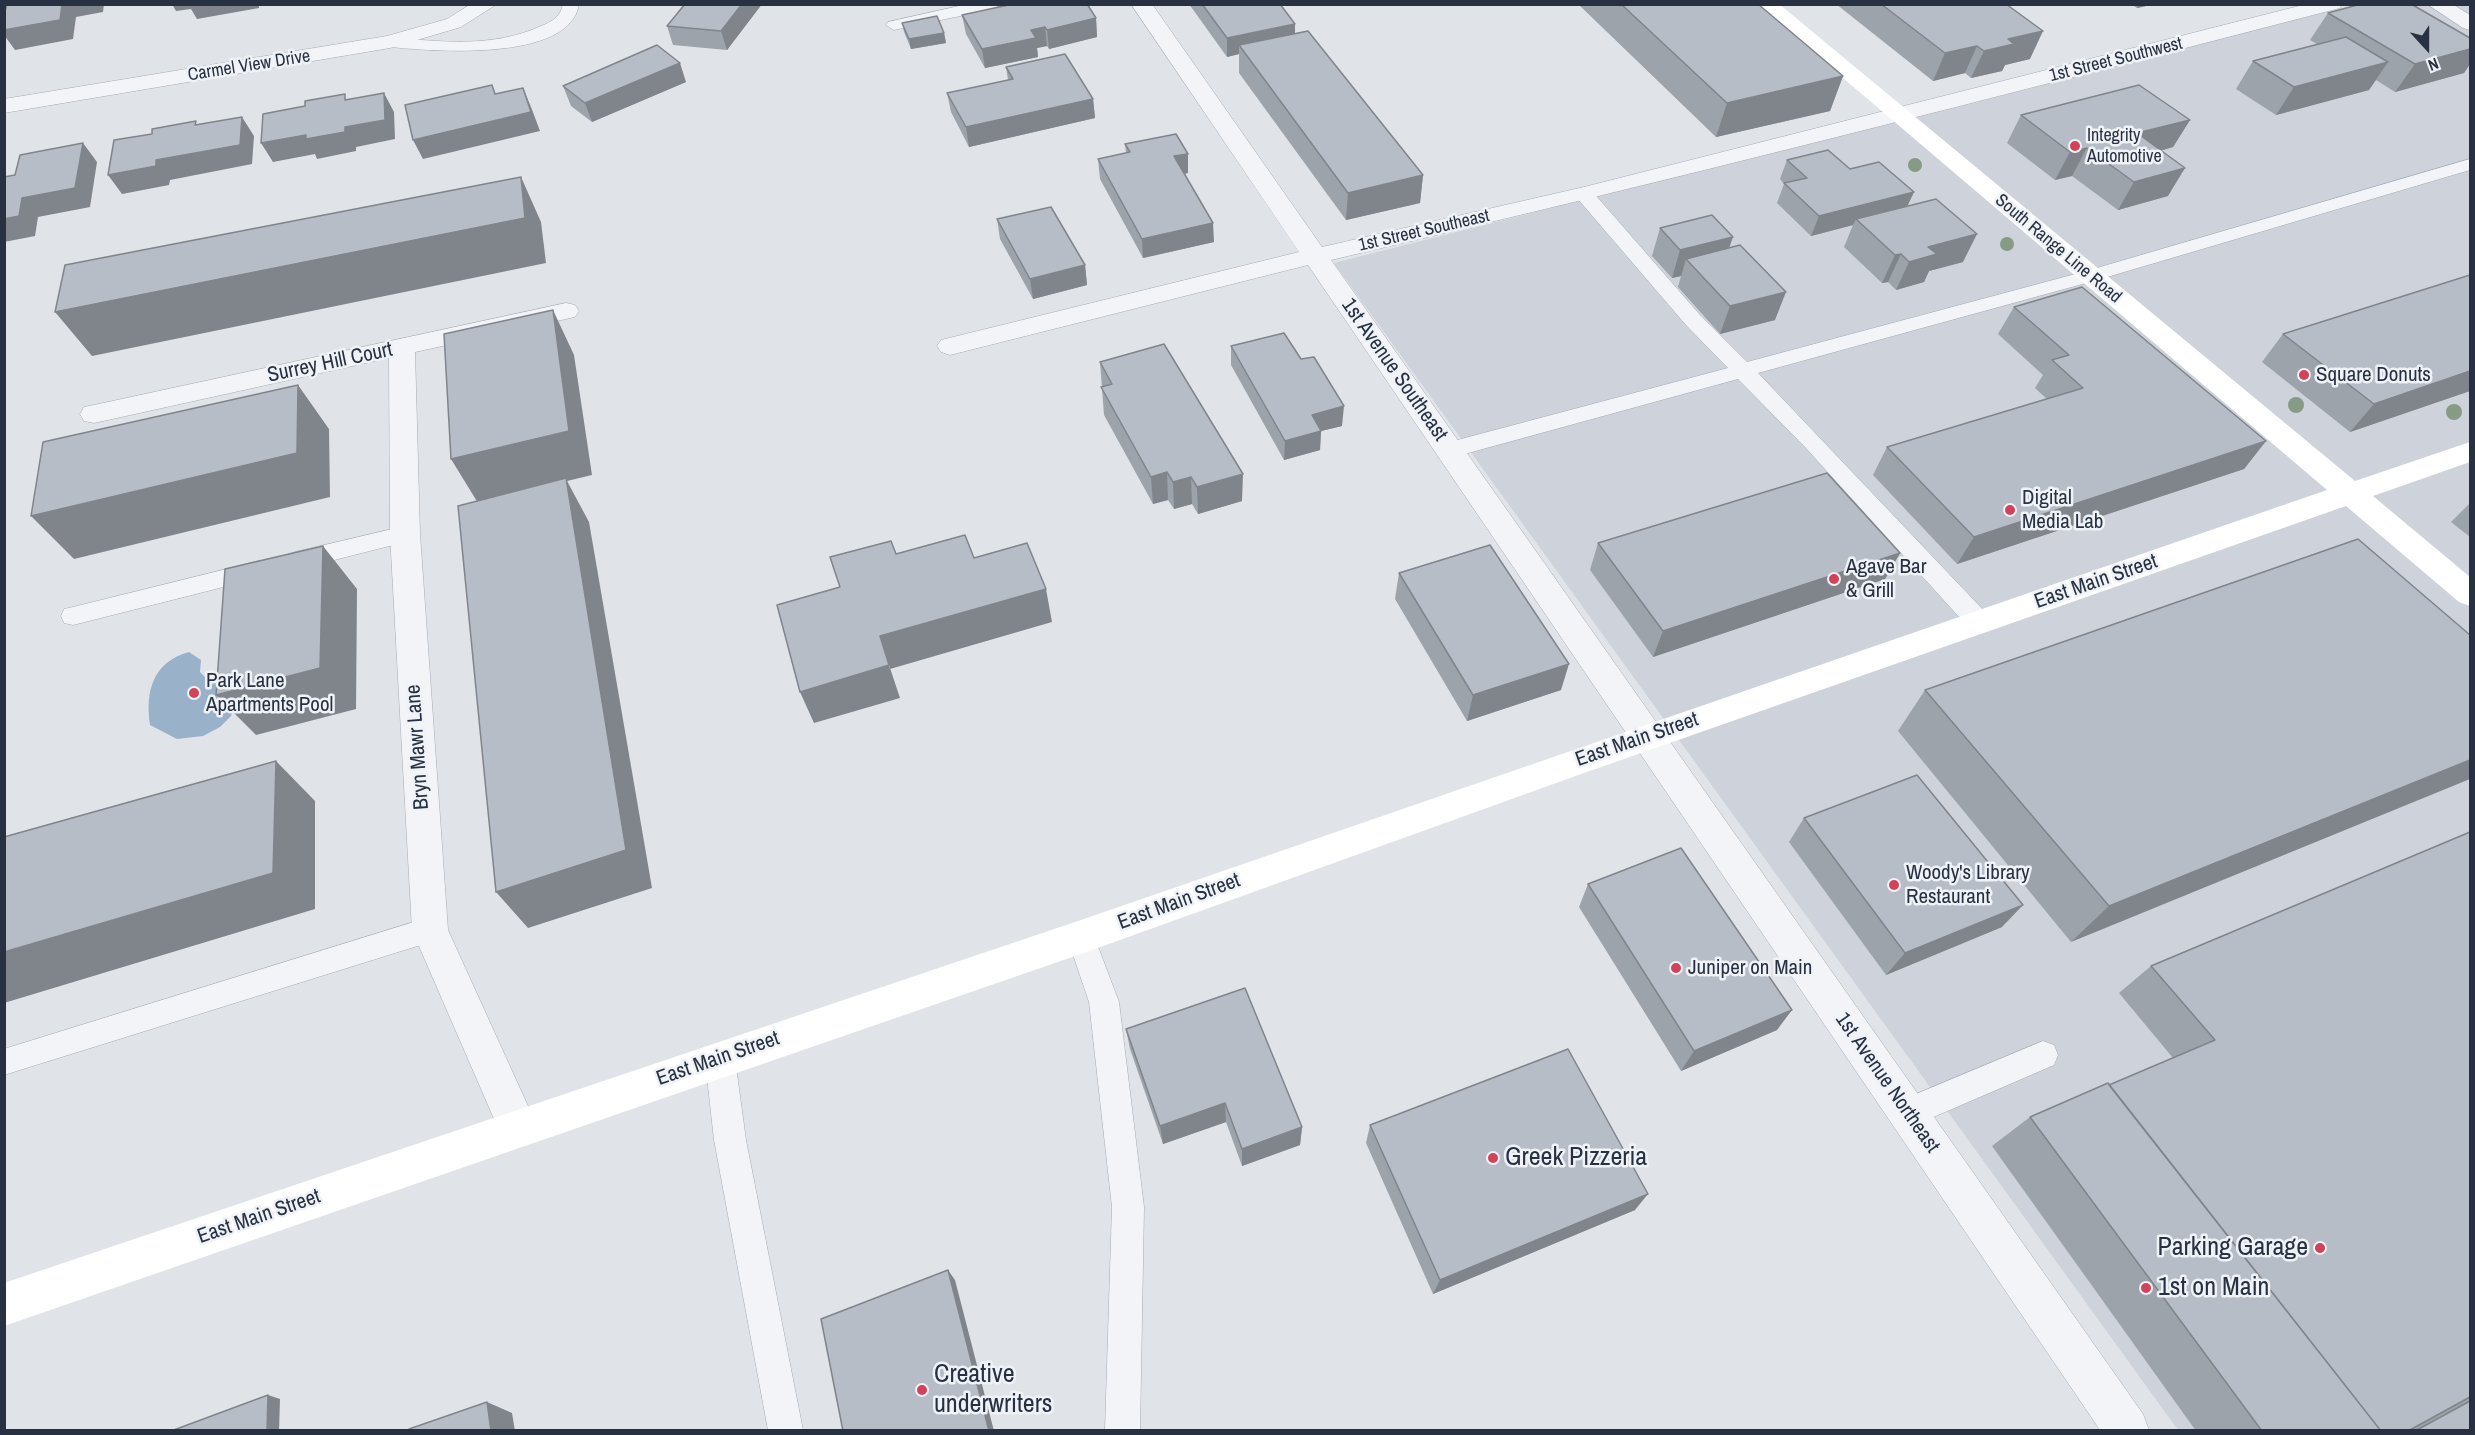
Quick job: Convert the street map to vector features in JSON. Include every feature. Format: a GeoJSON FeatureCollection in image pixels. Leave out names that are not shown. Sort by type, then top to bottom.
{"type":"FeatureCollection","features":[{"type":"Feature","properties":{"kind":"main road","name":"South Range Line Road"},"geometry":{"type":"LineString","coordinates":[[1766,4],[2470,594]]}},
{"type":"Feature","properties":{"kind":"main road","name":"East Main Street"},"geometry":{"type":"LineString","coordinates":[[4,1305],[1081,937],[1647,736],[2470,452]]}},
{"type":"Feature","properties":{"kind":"street","name":"Carmel View Drive"},"geometry":{"type":"LineString","coordinates":[[4,106],[390,42],[454,23],[487,4]]}},
{"type":"Feature","properties":{"kind":"street","name":"1st Avenue Southeast"},"geometry":{"type":"LineString","coordinates":[[1141,4],[1647,736]]}},
{"type":"Feature","properties":{"kind":"street","name":"1st Street Southwest"},"geometry":{"type":"LineString","coordinates":[[1899,116],[2333,4]]}},
{"type":"Feature","properties":{"kind":"street"},"geometry":{"type":"LineString","coordinates":[[2437,4],[2470,24]]}},
{"type":"Feature","properties":{"kind":"street","name":"1st Street Southeast"},"geometry":{"type":"LineString","coordinates":[[950,346],[1899,116]]}},
{"type":"Feature","properties":{"kind":"street","name":"Surrey Hill Court"},"geometry":{"type":"LineString","coordinates":[[94,414],[566,311]]}},
{"type":"Feature","properties":{"kind":"street","name":"Bryn Mawr Lane"},"geometry":{"type":"LineString","coordinates":[[402,347],[405,534],[430,930],[518,1128]]}},
{"type":"Feature","properties":{"kind":"street","name":"1st Avenue Northeast"},"geometry":{"type":"LineString","coordinates":[[1647,736],[2127,1431]]}},
{"type":"Feature","properties":{"kind":"lane"},"geometry":{"type":"LineString","coordinates":[[390,42],[472,48],[506,45],[537,36],[561,23],[571,9],[571,4]]}},
{"type":"Feature","properties":{"kind":"lane"},"geometry":{"type":"LineString","coordinates":[[894,26],[993,4]]}},
{"type":"Feature","properties":{"kind":"lane"},"geometry":{"type":"LineString","coordinates":[[1450,450],[2090,276],[2470,165]]}},
{"type":"Feature","properties":{"kind":"lane"},"geometry":{"type":"LineString","coordinates":[[1584,194],[1635,256],[1743,372],[1814,442],[1979,622]]}},
{"type":"Feature","properties":{"kind":"lane"},"geometry":{"type":"LineString","coordinates":[[73,616],[405,534]]}},
{"type":"Feature","properties":{"kind":"lane"},"geometry":{"type":"LineString","coordinates":[[7,1062],[430,930]]}},
{"type":"Feature","properties":{"kind":"lane"},"geometry":{"type":"LineString","coordinates":[[1081,937],[1104,1002],[1128,1207],[1123,1431]]}},
{"type":"Feature","properties":{"kind":"lane"},"geometry":{"type":"LineString","coordinates":[[1908,1113],[2043,1055]]}},
{"type":"Feature","properties":{"kind":"lane"},"geometry":{"type":"LineString","coordinates":[[720,1059],[730,1140],[786,1431]]}},
{"type":"Feature","properties":{"kind":"shaded area"},"geometry":{"type":"Polygon","coordinates":[[[2354,5],[2470,5],[2470,1430],[2178,1430],[1334,263],[2354,5]]]}},
{"type":"Feature","properties":{"kind":"water","name":"Park Lane Apartments Pool"},"geometry":{"type":"Polygon","coordinates":[[[189,652],[201,660],[200,672],[207,679],[234,672],[241,688],[231,716],[220,727],[203,736],[177,739],[150,725],[149,701],[154,679],[160,671],[167,663],[189,652]]]}},
{"type":"Feature","properties":{"kind":"building"},"geometry":{"type":"Polygon","coordinates":[[[7,4],[62,4],[60,20],[4,30],[7,4]]]}},
{"type":"Feature","properties":{"kind":"building"},"geometry":{"type":"Polygon","coordinates":[[[685,4],[742,4],[721,31],[667,26],[685,4]]]}},
{"type":"Feature","properties":{"kind":"building"},"geometry":{"type":"Polygon","coordinates":[[[1013,4],[1087,4],[1096,18],[1047,30],[1045,27],[1031,30],[1036,38],[982,49],[962,15],[1013,4]]]}},
{"type":"Feature","properties":{"kind":"building"},"geometry":{"type":"Polygon","coordinates":[[[1202,4],[1280,4],[1295,24],[1227,38],[1202,4]]]}},
{"type":"Feature","properties":{"kind":"building"},"geometry":{"type":"Polygon","coordinates":[[[1621,4],[1758,4],[1843,76],[1727,103],[1621,4]]]}},
{"type":"Feature","properties":{"kind":"building"},"geometry":{"type":"Polygon","coordinates":[[[1881,4],[2006,4],[2043,31],[2008,39],[2014,44],[1984,51],[1977,46],[1945,53],[1881,4]]]}},
{"type":"Feature","properties":{"kind":"building"},"geometry":{"type":"Polygon","coordinates":[[[2361,4],[2411,4],[2470,38],[2470,49],[2415,64],[2328,13],[2361,4]]]}},
{"type":"Feature","properties":{"kind":"building"},"geometry":{"type":"Polygon","coordinates":[[[937,16],[944,33],[909,39],[902,23],[937,16]]]}},
{"type":"Feature","properties":{"kind":"building"},"geometry":{"type":"Polygon","coordinates":[[[1308,31],[1423,175],[1348,193],[1239,45],[1308,31]]]}},
{"type":"Feature","properties":{"kind":"building"},"geometry":{"type":"Polygon","coordinates":[[[2346,37],[2388,62],[2294,87],[2253,61],[2346,37]]]}},
{"type":"Feature","properties":{"kind":"building"},"geometry":{"type":"Polygon","coordinates":[[[657,45],[680,63],[585,103],[563,86],[657,45]]]}},
{"type":"Feature","properties":{"kind":"building"},"geometry":{"type":"Polygon","coordinates":[[[1065,54],[1093,99],[966,127],[947,93],[1013,79],[1006,67],[1065,54]]]}},
{"type":"Feature","properties":{"kind":"building"},"geometry":{"type":"Polygon","coordinates":[[[492,85],[495,94],[523,88],[531,112],[413,140],[405,105],[492,85]]]}},
{"type":"Feature","properties":{"kind":"building"},"geometry":{"type":"Polygon","coordinates":[[[2139,85],[2190,120],[2137,133],[2185,168],[2134,182],[2087,148],[2070,152],[2021,115],[2139,85]]]}},
{"type":"Feature","properties":{"kind":"building"},"geometry":{"type":"Polygon","coordinates":[[[384,93],[385,120],[345,127],[345,132],[306,139],[306,135],[261,143],[263,114],[305,106],[305,101],[345,94],[345,100],[384,93]]]}},
{"type":"Feature","properties":{"kind":"building"},"geometry":{"type":"Polygon","coordinates":[[[242,117],[240,145],[156,160],[156,166],[108,175],[114,140],[152,134],[152,129],[196,121],[195,125],[242,117]]]}},
{"type":"Feature","properties":{"kind":"building"},"geometry":{"type":"Polygon","coordinates":[[[1176,134],[1188,154],[1174,156],[1213,223],[1142,239],[1098,159],[1130,152],[1125,144],[1176,134]]]}},
{"type":"Feature","properties":{"kind":"building"},"geometry":{"type":"Polygon","coordinates":[[[83,143],[75,188],[22,198],[19,216],[4,219],[4,177],[15,175],[20,155],[83,143]]]}},
{"type":"Feature","properties":{"kind":"building"},"geometry":{"type":"Polygon","coordinates":[[[1828,150],[1850,169],[1879,162],[1914,192],[1819,216],[1784,183],[1807,178],[1787,160],[1828,150]]]}},
{"type":"Feature","properties":{"kind":"building"},"geometry":{"type":"Polygon","coordinates":[[[521,177],[525,218],[55,312],[65,265],[521,177]]]}},
{"type":"Feature","properties":{"kind":"building"},"geometry":{"type":"Polygon","coordinates":[[[1936,199],[1977,234],[1928,247],[1937,254],[1909,262],[1901,254],[1895,255],[1856,219],[1936,199]]]}},
{"type":"Feature","properties":{"kind":"building"},"geometry":{"type":"Polygon","coordinates":[[[1051,207],[1085,265],[1030,279],[997,219],[1051,207]]]}},
{"type":"Feature","properties":{"kind":"building"},"geometry":{"type":"Polygon","coordinates":[[[1712,215],[1733,237],[1680,250],[1660,228],[1712,215]]]}},
{"type":"Feature","properties":{"kind":"building"},"geometry":{"type":"Polygon","coordinates":[[[1740,245],[1786,292],[1730,306],[1686,259],[1740,245]]]}},
{"type":"Feature","properties":{"kind":"building"},"geometry":{"type":"Polygon","coordinates":[[[2470,275],[2470,371],[2374,404],[2283,334],[2470,275]]]}},
{"type":"Feature","properties":{"kind":"building"},"geometry":{"type":"Polygon","coordinates":[[[2082,287],[2266,441],[1974,537],[1887,447],[2083,388],[2052,360],[2069,355],[2014,307],[2082,287]]]}},
{"type":"Feature","properties":{"kind":"building"},"geometry":{"type":"Polygon","coordinates":[[[553,310],[569,431],[451,459],[444,334],[553,310]]]}},
{"type":"Feature","properties":{"kind":"building"},"geometry":{"type":"Polygon","coordinates":[[[1284,333],[1301,359],[1314,357],[1344,406],[1312,415],[1321,431],[1285,441],[1231,346],[1284,333]]]}},
{"type":"Feature","properties":{"kind":"building"},"geometry":{"type":"Polygon","coordinates":[[[1164,344],[1243,474],[1197,487],[1191,477],[1173,482],[1167,472],[1151,477],[1101,387],[1112,384],[1100,362],[1164,344]]]}},
{"type":"Feature","properties":{"kind":"building"},"geometry":{"type":"Polygon","coordinates":[[[298,385],[297,453],[31,516],[43,442],[298,385]]]}},
{"type":"Feature","properties":{"kind":"building"},"geometry":{"type":"Polygon","coordinates":[[[1827,473],[1900,553],[1663,631],[1598,543],[1827,473]]]}},
{"type":"Feature","properties":{"kind":"building"},"geometry":{"type":"Polygon","coordinates":[[[566,478],[626,850],[496,892],[458,506],[566,478]]]}},
{"type":"Feature","properties":{"kind":"building"},"geometry":{"type":"Polygon","coordinates":[[[965,535],[974,558],[1027,543],[1046,589],[880,636],[889,665],[800,692],[777,605],[840,587],[830,557],[891,541],[896,554],[965,535]]]}},
{"type":"Feature","properties":{"kind":"building"},"geometry":{"type":"Polygon","coordinates":[[[2358,539],[2470,635],[2470,760],[2109,906],[1925,690],[2358,539]]]}},
{"type":"Feature","properties":{"kind":"building"},"geometry":{"type":"Polygon","coordinates":[[[1490,545],[1569,664],[1473,695],[1399,573],[1490,545]]]}},
{"type":"Feature","properties":{"kind":"building"},"geometry":{"type":"Polygon","coordinates":[[[323,546],[320,668],[216,695],[225,569],[323,546]]]}},
{"type":"Feature","properties":{"kind":"building"},"geometry":{"type":"Polygon","coordinates":[[[276,761],[273,873],[4,952],[4,837],[276,761]]]}},
{"type":"Feature","properties":{"kind":"building","name":"Woody's Library Restaurant"},"geometry":{"type":"Polygon","coordinates":[[[1917,775],[2023,905],[1905,953],[1804,818],[1917,775]]]}},
{"type":"Feature","properties":{"kind":"building","name":"Parking Garage"},"geometry":{"type":"Polygon","coordinates":[[[2470,832],[2470,1397],[2408,1431],[2381,1431],[2109,1085],[2215,1040],[2151,966],[2470,832]]]}},
{"type":"Feature","properties":{"kind":"building","name":"Juniper on Main"},"geometry":{"type":"Polygon","coordinates":[[[1681,848],[1792,1010],[1694,1051],[1588,884],[1681,848]]]}},
{"type":"Feature","properties":{"kind":"building"},"geometry":{"type":"Polygon","coordinates":[[[1245,988],[1302,1127],[1242,1149],[1225,1103],[1160,1126],[1126,1029],[1245,988]]]}},
{"type":"Feature","properties":{"kind":"building"},"geometry":{"type":"Polygon","coordinates":[[[1568,1049],[1648,1194],[1440,1280],[1370,1125],[1568,1049]]]}},
{"type":"Feature","properties":{"kind":"building"},"geometry":{"type":"Polygon","coordinates":[[[2108,1083],[2381,1431],[2262,1431],[2030,1117],[2108,1083]]]}},
{"type":"Feature","properties":{"kind":"building"},"geometry":{"type":"Polygon","coordinates":[[[948,1270],[989,1431],[843,1431],[821,1319],[948,1270]]]}},
{"type":"Feature","properties":{"kind":"building"},"geometry":{"type":"Polygon","coordinates":[[[268,1395],[267,1431],[171,1431],[268,1395]]]}},
{"type":"Feature","properties":{"kind":"building"},"geometry":{"type":"Polygon","coordinates":[[[2470,1401],[2470,1431],[2415,1431],[2470,1401]]]}},
{"type":"Feature","properties":{"kind":"building"},"geometry":{"type":"Polygon","coordinates":[[[487,1402],[491,1431],[409,1431],[409,1429],[487,1402]]]}},
{"type":"Feature","properties":{"kind":"place","name":"Integrity Automotive"},"geometry":{"type":"Point","coordinates":[2075,146]}},
{"type":"Feature","properties":{"kind":"place","name":"Square Donuts"},"geometry":{"type":"Point","coordinates":[2304,375]}},
{"type":"Feature","properties":{"kind":"place","name":"Digital Media Lab"},"geometry":{"type":"Point","coordinates":[2010,510]}},
{"type":"Feature","properties":{"kind":"place","name":"Agave Bar & Grill"},"geometry":{"type":"Point","coordinates":[1834,579]}},
{"type":"Feature","properties":{"kind":"place","name":"Park Lane Apartments Pool"},"geometry":{"type":"Point","coordinates":[194,693]}},
{"type":"Feature","properties":{"kind":"place","name":"Woody's Library Restaurant"},"geometry":{"type":"Point","coordinates":[1894,885]}},
{"type":"Feature","properties":{"kind":"place","name":"Juniper on Main"},"geometry":{"type":"Point","coordinates":[1676,968]}},
{"type":"Feature","properties":{"kind":"place","name":"Greek Pizzeria"},"geometry":{"type":"Point","coordinates":[1493,1158]}},
{"type":"Feature","properties":{"kind":"place","name":"Parking Garage"},"geometry":{"type":"Point","coordinates":[2320,1248]}},
{"type":"Feature","properties":{"kind":"place","name":"1st on Main"},"geometry":{"type":"Point","coordinates":[2146,1288]}},
{"type":"Feature","properties":{"kind":"place","name":"Creative underwriters"},"geometry":{"type":"Point","coordinates":[922,1390]}}]}
